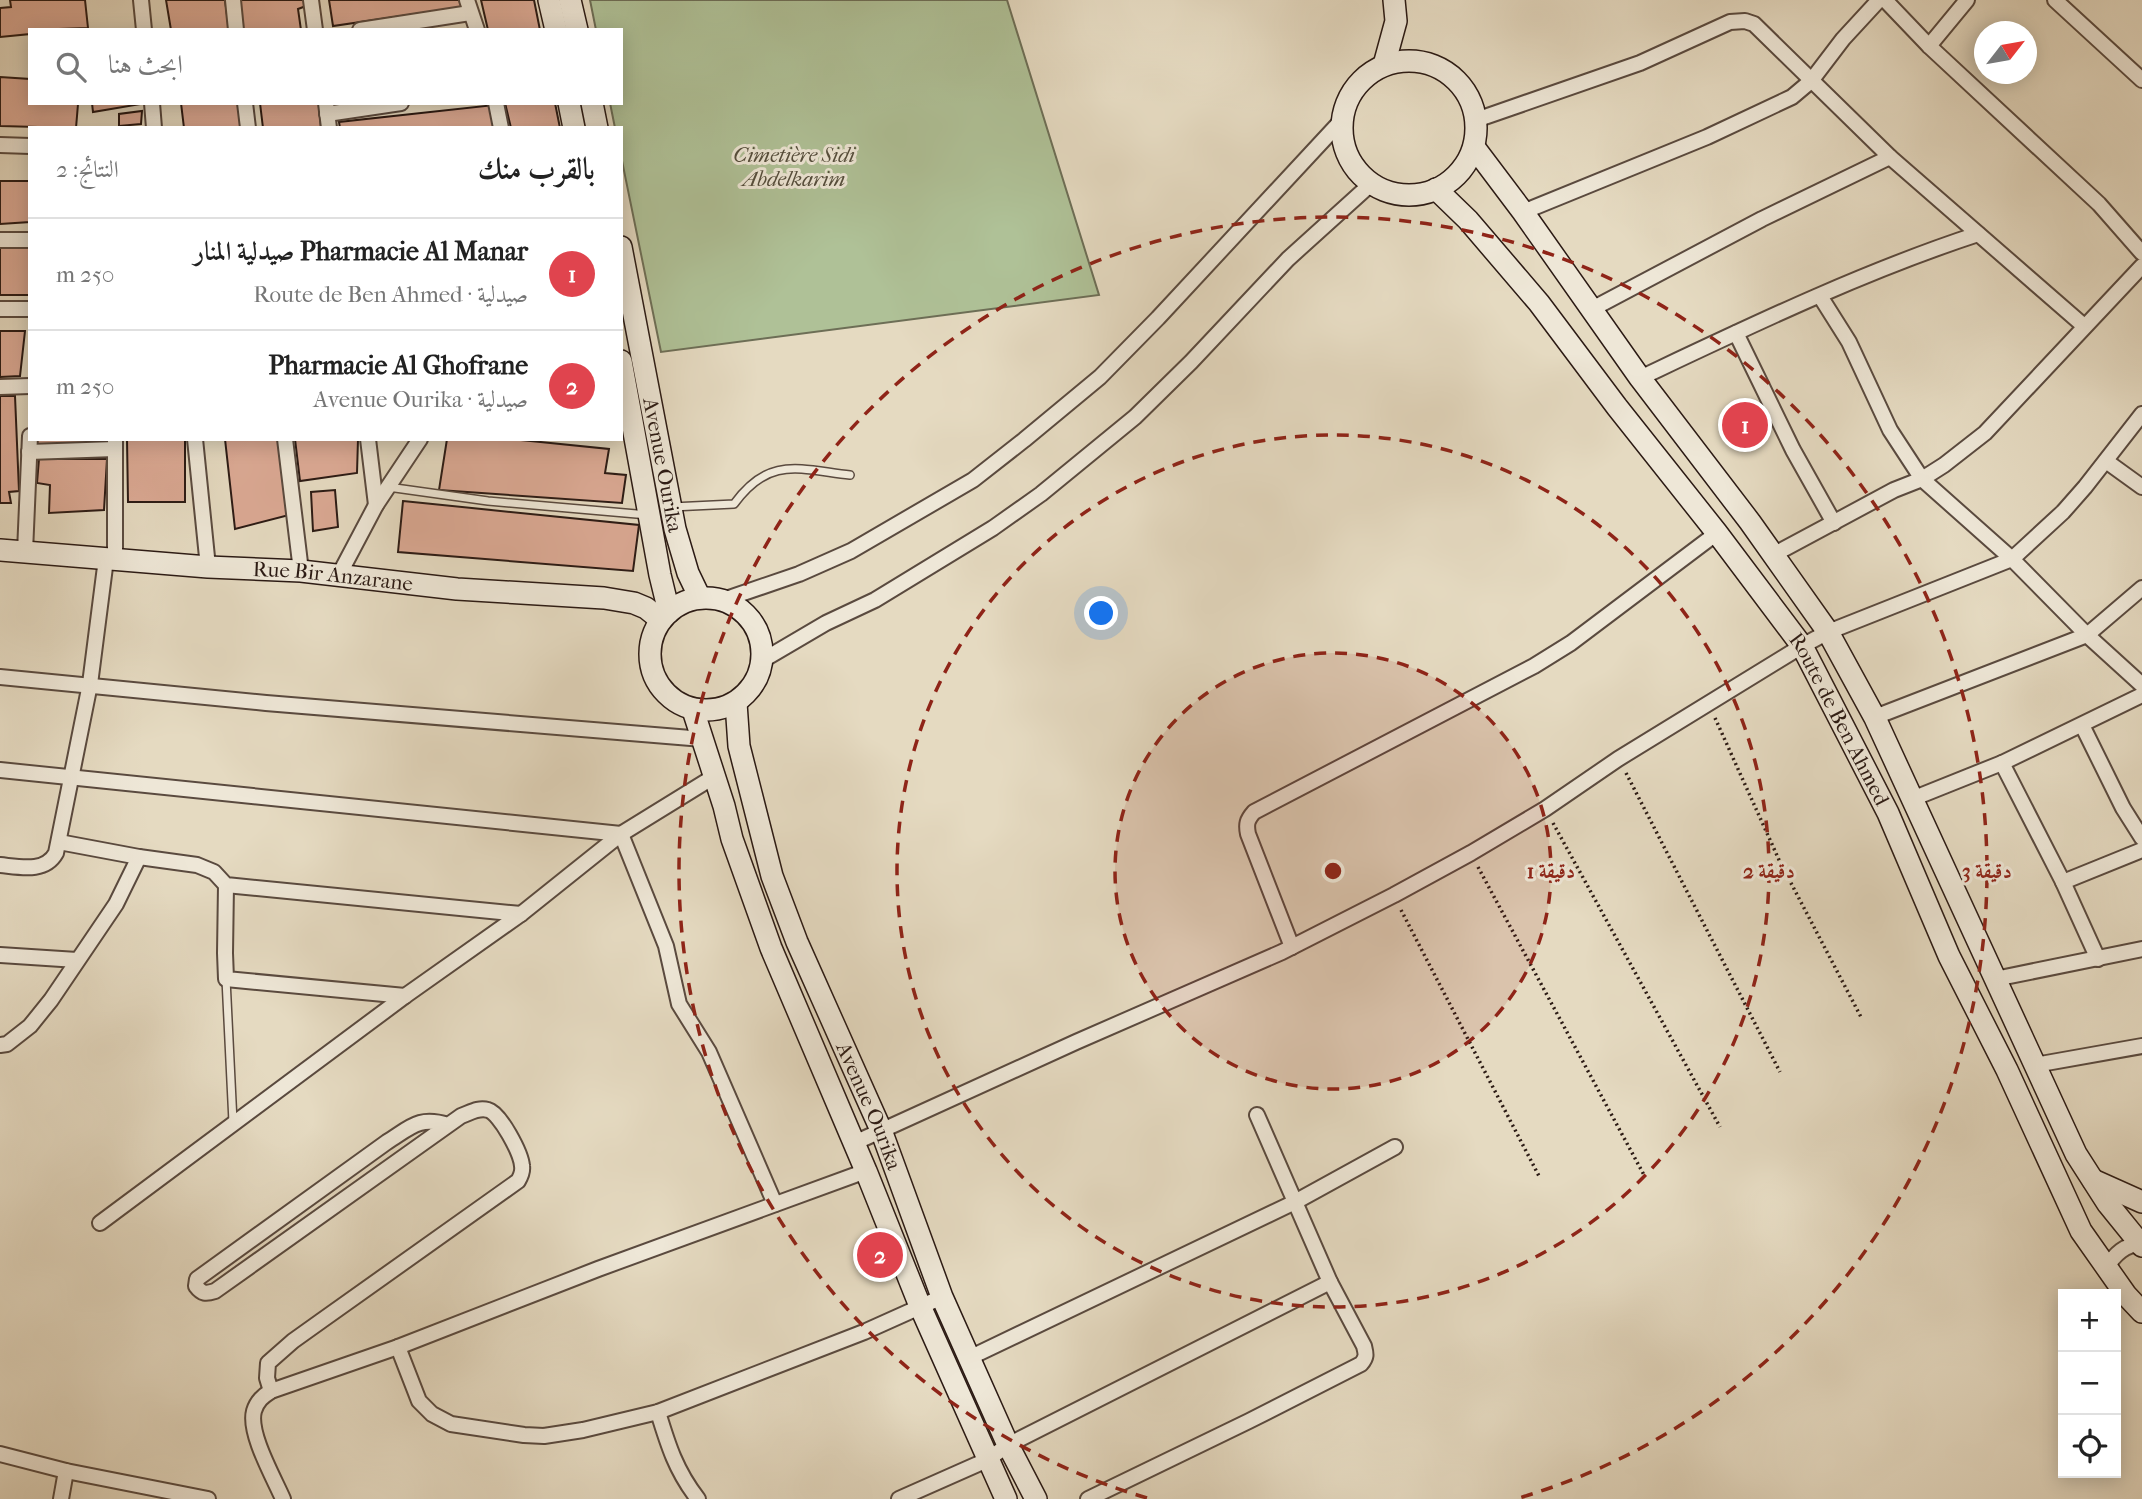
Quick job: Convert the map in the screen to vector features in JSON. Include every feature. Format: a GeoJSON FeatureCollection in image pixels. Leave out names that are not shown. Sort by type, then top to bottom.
{"type":"FeatureCollection","features":[{"type":"Feature","properties":{"kind":"street"},"geometry":{"type":"LineString","coordinates":[[141,0],[144,28]]}},
{"type":"Feature","properties":{"kind":"street"},"geometry":{"type":"LineString","coordinates":[[233,0],[236,28]]}},
{"type":"Feature","properties":{"kind":"street"},"geometry":{"type":"LineString","coordinates":[[311,0],[315,28]]}},
{"type":"Feature","properties":{"kind":"street"},"geometry":{"type":"LineString","coordinates":[[550,0],[556,28]]}},
{"type":"Feature","properties":{"kind":"street"},"geometry":{"type":"LineString","coordinates":[[570,0],[577,28]]}},
{"type":"Feature","properties":{"kind":"street"},"geometry":{"type":"LineString","coordinates":[[1523,212],[1707,137],[1792,97],[1811,81],[1843,39],[1879,0]]}},
{"type":"Feature","properties":{"kind":"street"},"geometry":{"type":"LineString","coordinates":[[1885,0],[1929,46],[2075,180],[2142,253]]}},
{"type":"Feature","properties":{"kind":"street"},"geometry":{"type":"LineString","coordinates":[[1929,46],[1967,0]]}},
{"type":"Feature","properties":{"kind":"street"},"geometry":{"type":"LineString","coordinates":[[2055,0],[2142,80]]}},
{"type":"Feature","properties":{"kind":"street"},"geometry":{"type":"LineString","coordinates":[[369,28],[469,6],[476,28]]}},
{"type":"Feature","properties":{"kind":"street"},"geometry":{"type":"LineString","coordinates":[[1395,10],[1417,61]]}},
{"type":"Feature","properties":{"kind":"street"},"geometry":{"type":"LineString","coordinates":[[1384,65],[1395,10]]}},
{"type":"Feature","properties":{"kind":"street"},"geometry":{"type":"LineString","coordinates":[[1476,120],[1640,63],[1730,22],[1754,24],[1890,157],[2084,326]]}},
{"type":"Feature","properties":{"kind":"street"},"geometry":{"type":"LineString","coordinates":[[1417,61],[1439,67],[1457,80],[1470,99],[1476,120],[1474,147],[1460,172],[1449,182],[1420,194],[1403,195],[1372,183],[1354,166],[1344,144],[1342,120],[1355,86],[1368,74],[1384,65],[1417,61]]}},
{"type":"Feature","properties":{"kind":"street"},"geometry":{"type":"LineString","coordinates":[[152,105],[155,126]]}},
{"type":"Feature","properties":{"kind":"street"},"geometry":{"type":"LineString","coordinates":[[245,105],[248,126]]}},
{"type":"Feature","properties":{"kind":"street"},"geometry":{"type":"LineString","coordinates":[[327,115],[389,105]]}},
{"type":"Feature","properties":{"kind":"street"},"geometry":{"type":"LineString","coordinates":[[496,105],[501,126]]}},
{"type":"Feature","properties":{"kind":"street"},"geometry":{"type":"LineString","coordinates":[[569,105],[574,126]]}},
{"type":"Feature","properties":{"kind":"street"},"geometry":{"type":"LineString","coordinates":[[592,105],[597,126]]}},
{"type":"Feature","properties":{"kind":"street"},"geometry":{"type":"LineString","coordinates":[[723,600],[799,574],[851,551],[973,480],[1110,368],[1342,120]]}},
{"type":"Feature","properties":{"kind":"street"},"geometry":{"type":"LineString","coordinates":[[0,145],[28,146]]}},
{"type":"Feature","properties":{"kind":"street","name":"Route de Ben Ahmed"},"geometry":{"type":"LineString","coordinates":[[1474,147],[1640,378],[1828,632],[1875,718],[2076,1154],[2091,1179],[2141,1245]]}},
{"type":"Feature","properties":{"kind":"street"},"geometry":{"type":"LineString","coordinates":[[1592,309],[1762,219],[1890,157]]}},
{"type":"Feature","properties":{"kind":"street"},"geometry":{"type":"LineString","coordinates":[[763,660],[875,600],[1041,494],[1135,417],[1288,259],[1372,183]]}},
{"type":"Feature","properties":{"kind":"street","name":"Route de Ben Ahmed"},"geometry":{"type":"LineString","coordinates":[[1436,189],[1468,220],[1539,303],[1802,646],[1888,813],[1948,956],[2007,1069],[2081,1231],[2126,1295],[2142,1312]]}},
{"type":"Feature","properties":{"kind":"street"},"geometry":{"type":"LineString","coordinates":[[1640,378],[1736,332],[1919,253],[1978,234]]}},
{"type":"Feature","properties":{"kind":"street"},"geometry":{"type":"LineString","coordinates":[[0,240],[28,240]]}},
{"type":"Feature","properties":{"kind":"street","name":"Avenue Ourika"},"geometry":{"type":"LineString","coordinates":[[623,257],[671,507],[688,573],[700,598]]}},
{"type":"Feature","properties":{"kind":"street"},"geometry":{"type":"LineString","coordinates":[[1773,555],[1894,490],[1922,479],[1985,433],[2142,266]]}},
{"type":"Feature","properties":{"kind":"street"},"geometry":{"type":"LineString","coordinates":[[1820,296],[1849,342],[1890,430],[1922,479],[2012,559],[2087,635],[2142,685]]}},
{"type":"Feature","properties":{"kind":"street"},"geometry":{"type":"LineString","coordinates":[[0,309],[28,309]]}},
{"type":"Feature","properties":{"kind":"street"},"geometry":{"type":"LineString","coordinates":[[1736,332],[1793,450],[1834,523]]}},
{"type":"Feature","properties":{"kind":"street","name":"Avenue Ourika"},"geometry":{"type":"LineString","coordinates":[[623,383],[628,434],[650,515],[665,616]]}},
{"type":"Feature","properties":{"kind":"street"},"geometry":{"type":"LineString","coordinates":[[0,387],[28,386]]}},
{"type":"Feature","properties":{"kind":"street"},"geometry":{"type":"LineString","coordinates":[[853,1142],[1292,947],[1471,853],[1802,646],[1828,632],[2012,559],[2063,512],[2142,414]]}},
{"type":"Feature","properties":{"kind":"street"},"geometry":{"type":"LineString","coordinates":[[24,552],[30,441]]}},
{"type":"Feature","properties":{"kind":"street"},"geometry":{"type":"LineString","coordinates":[[195,441],[208,567]]}},
{"type":"Feature","properties":{"kind":"street"},"geometry":{"type":"LineString","coordinates":[[285,441],[301,571]]}},
{"type":"Feature","properties":{"kind":"street"},"geometry":{"type":"LineString","coordinates":[[369,441],[376,505]]}},
{"type":"Feature","properties":{"kind":"street"},"geometry":{"type":"LineString","coordinates":[[339,575],[376,505],[419,441]]}},
{"type":"Feature","properties":{"kind":"street"},"geometry":{"type":"LineString","coordinates":[[0,865],[41,867],[51,862],[56,853],[90,684],[110,559],[115,444],[29,452]]}},
{"type":"Feature","properties":{"kind":"street"},"geometry":{"type":"LineString","coordinates":[[2106,461],[2142,487]]}},
{"type":"Feature","properties":{"kind":"street"},"geometry":{"type":"LineString","coordinates":[[1292,947],[1248,834],[1246,825],[1254,812],[1534,666],[1571,643],[1717,533]]}},
{"type":"Feature","properties":{"kind":"street","name":"Rue Bir Anzarane"},"geometry":{"type":"LineString","coordinates":[[0,550],[208,567],[301,571],[457,589],[604,598],[634,603],[665,616]]}},
{"type":"Feature","properties":{"kind":"street"},"geometry":{"type":"LineString","coordinates":[[1875,718],[2087,635],[2142,588]]}},
{"type":"Feature","properties":{"kind":"street"},"geometry":{"type":"LineString","coordinates":[[700,598],[723,600],[745,613],[753,623],[759,635],[763,660],[750,692],[736,703],[715,711],[693,710],[676,702],[662,690],[653,673],[649,655],[653,636],[665,616],[683,602],[700,598]]}},
{"type":"Feature","properties":{"kind":"street"},"geometry":{"type":"LineString","coordinates":[[0,677],[703,739]]}},
{"type":"Feature","properties":{"kind":"street"},"geometry":{"type":"LineString","coordinates":[[1912,799],[2002,763],[2142,695]]}},
{"type":"Feature","properties":{"kind":"street","name":"Avenue Ourika"},"geometry":{"type":"LineString","coordinates":[[736,703],[739,746],[772,876],[797,942],[881,1130],[942,1297],[1008,1445],[1037,1499]]}},
{"type":"Feature","properties":{"kind":"street","name":"Avenue Ourika"},"geometry":{"type":"LineString","coordinates":[[693,710],[732,839],[771,948],[920,1306],[1006,1499]]}},
{"type":"Feature","properties":{"kind":"street"},"geometry":{"type":"LineString","coordinates":[[2082,725],[2123,808],[2142,838]]}},
{"type":"Feature","properties":{"kind":"street"},"geometry":{"type":"LineString","coordinates":[[2002,763],[2063,882],[2098,959]]}},
{"type":"Feature","properties":{"kind":"street"},"geometry":{"type":"LineString","coordinates":[[0,770],[621,834]]}},
{"type":"Feature","properties":{"kind":"street"},"geometry":{"type":"LineString","coordinates":[[100,1223],[405,996],[521,914],[621,834],[715,776]]}},
{"type":"Feature","properties":{"kind":"street"},"geometry":{"type":"LineString","coordinates":[[621,834],[666,946],[679,1004],[709,1052],[775,1204]]}},
{"type":"Feature","properties":{"kind":"street"},"geometry":{"type":"LineString","coordinates":[[59,842],[197,865],[214,872],[226,885],[521,914]]}},
{"type":"Feature","properties":{"kind":"street"},"geometry":{"type":"LineString","coordinates":[[2063,882],[2142,850]]}},
{"type":"Feature","properties":{"kind":"street"},"geometry":{"type":"LineString","coordinates":[[0,1045],[7,1044],[30,1026],[116,904],[139,857]]}},
{"type":"Feature","properties":{"kind":"street"},"geometry":{"type":"LineString","coordinates":[[226,885],[226,979],[405,996]]}},
{"type":"Feature","properties":{"kind":"street"},"geometry":{"type":"LineString","coordinates":[[1995,979],[2142,949]]}},
{"type":"Feature","properties":{"kind":"street"},"geometry":{"type":"LineString","coordinates":[[0,955],[78,960]]}},
{"type":"Feature","properties":{"kind":"street"},"geometry":{"type":"LineString","coordinates":[[2035,1065],[2142,1046]]}},
{"type":"Feature","properties":{"kind":"street"},"geometry":{"type":"LineString","coordinates":[[271,1391],[267,1378],[268,1363],[285,1347],[518,1181],[523,1168],[520,1154],[494,1112],[484,1109],[461,1116],[449,1125],[215,1291],[204,1294],[196,1286],[197,1279],[387,1142],[424,1121],[432,1120],[449,1125]]}},
{"type":"Feature","properties":{"kind":"street"},"geometry":{"type":"LineString","coordinates":[[1088,1499],[1361,1364],[1366,1354],[1330,1282],[1257,1115]]}},
{"type":"Feature","properties":{"kind":"street"},"geometry":{"type":"LineString","coordinates":[[969,1358],[1295,1202],[1395,1147]]}},
{"type":"Feature","properties":{"kind":"street"},"geometry":{"type":"LineString","coordinates":[[283,1499],[258,1442],[253,1421],[254,1410],[260,1398],[271,1391],[398,1347],[598,1269],[866,1171]]}},
{"type":"Feature","properties":{"kind":"street"},"geometry":{"type":"LineString","coordinates":[[2091,1179],[2142,1202]]}},
{"type":"Feature","properties":{"kind":"street"},"geometry":{"type":"LineString","coordinates":[[2106,1268],[2125,1247],[2141,1245]]}},
{"type":"Feature","properties":{"kind":"street"},"geometry":{"type":"LineString","coordinates":[[899,1499],[987,1460],[1008,1445],[1330,1282]]}},
{"type":"Feature","properties":{"kind":"street"},"geometry":{"type":"LineString","coordinates":[[398,1347],[419,1401],[432,1414],[452,1424],[544,1436],[583,1430],[658,1412],[864,1332],[942,1297]]}},
{"type":"Feature","properties":{"kind":"street"},"geometry":{"type":"LineString","coordinates":[[658,1412],[682,1478],[698,1499]]}},
{"type":"Feature","properties":{"kind":"street"},"geometry":{"type":"LineString","coordinates":[[0,1454],[162,1495],[208,1499]]}},
{"type":"Feature","properties":{"kind":"street"},"geometry":{"type":"LineString","coordinates":[[61,1499],[66,1471]]}},
{"type":"Feature","properties":{"kind":"lane"},"geometry":{"type":"LineString","coordinates":[[671,507],[734,504],[743,491],[763,475],[787,468],[849,475]]}},
{"type":"Feature","properties":{"kind":"lane"},"geometry":{"type":"LineString","coordinates":[[388,487],[488,502],[650,515]]}},
{"type":"Feature","properties":{"kind":"lane"},"geometry":{"type":"LineString","coordinates":[[226,979],[233,1124]]}},
{"type":"Feature","properties":{"kind":"path"},"geometry":{"type":"LineString","coordinates":[[1708,704],[1780,862],[1861,1017]]}},
{"type":"Feature","properties":{"kind":"path"},"geometry":{"type":"LineString","coordinates":[[1618,759],[1780,1072]]}},
{"type":"Feature","properties":{"kind":"path"},"geometry":{"type":"LineString","coordinates":[[1545,809],[1720,1127]]}},
{"type":"Feature","properties":{"kind":"path"},"geometry":{"type":"LineString","coordinates":[[1471,853],[1644,1175]]}},
{"type":"Feature","properties":{"kind":"path"},"geometry":{"type":"LineString","coordinates":[[1394,895],[1540,1178]]}},
{"type":"Feature","properties":{"kind":"green space","name":"Cimetière Sidi Abdelkarim"},"geometry":{"type":"Polygon","coordinates":[[[590,0],[1007,0],[1099,295],[661,352],[623,166],[623,126],[615,126],[610,105],[623,105],[623,28],[596,28],[590,0]]]}},
{"type":"Feature","properties":{"kind":"building"},"geometry":{"type":"Polygon","coordinates":[[[10,0],[85,0],[88,28],[28,28],[28,34],[0,37],[0,8],[11,7],[10,0]]]}},
{"type":"Feature","properties":{"kind":"building"},"geometry":{"type":"Polygon","coordinates":[[[166,0],[225,0],[229,28],[171,28],[166,0]]]}},
{"type":"Feature","properties":{"kind":"building"},"geometry":{"type":"Polygon","coordinates":[[[238,0],[305,0],[306,6],[298,9],[301,28],[242,28],[238,0]]]}},
{"type":"Feature","properties":{"kind":"building"},"geometry":{"type":"Polygon","coordinates":[[[329,0],[462,0],[463,7],[333,26],[329,0]]]}},
{"type":"Feature","properties":{"kind":"building"},"geometry":{"type":"Polygon","coordinates":[[[481,0],[534,0],[540,28],[488,28],[481,0]]]}},
{"type":"Feature","properties":{"kind":"building"},"geometry":{"type":"Polygon","coordinates":[[[0,77],[28,79],[28,105],[78,105],[76,126],[0,126],[0,77]]]}},
{"type":"Feature","properties":{"kind":"building"},"geometry":{"type":"Polygon","coordinates":[[[92,105],[135,105],[93,112],[92,105]]]}},
{"type":"Feature","properties":{"kind":"building"},"geometry":{"type":"Polygon","coordinates":[[[181,105],[238,105],[241,126],[184,126],[181,105]]]}},
{"type":"Feature","properties":{"kind":"building"},"geometry":{"type":"Polygon","coordinates":[[[260,105],[319,105],[321,126],[263,126],[260,105]]]}},
{"type":"Feature","properties":{"kind":"building"},"geometry":{"type":"Polygon","coordinates":[[[494,105],[498,126],[340,126],[339,122],[494,105]]]}},
{"type":"Feature","properties":{"kind":"building"},"geometry":{"type":"Polygon","coordinates":[[[505,105],[555,105],[560,126],[511,126],[505,105]]]}},
{"type":"Feature","properties":{"kind":"building"},"geometry":{"type":"Polygon","coordinates":[[[142,111],[141,124],[119,126],[119,114],[142,111]]]}},
{"type":"Feature","properties":{"kind":"building"},"geometry":{"type":"Polygon","coordinates":[[[0,181],[28,181],[28,222],[0,224],[0,181]]]}},
{"type":"Feature","properties":{"kind":"building"},"geometry":{"type":"Polygon","coordinates":[[[28,247],[28,295],[0,295],[0,248],[28,247]]]}},
{"type":"Feature","properties":{"kind":"building"},"geometry":{"type":"Polygon","coordinates":[[[0,331],[25,331],[20,376],[0,377],[0,331]]]}},
{"type":"Feature","properties":{"kind":"building"},"geometry":{"type":"Polygon","coordinates":[[[0,396],[15,396],[19,491],[9,492],[11,503],[0,503],[0,396]]]}},
{"type":"Feature","properties":{"kind":"building"},"geometry":{"type":"Polygon","coordinates":[[[37,441],[110,441],[110,445],[37,445],[37,441]]]}},
{"type":"Feature","properties":{"kind":"building"},"geometry":{"type":"Polygon","coordinates":[[[127,441],[185,441],[185,502],[128,502],[127,441]]]}},
{"type":"Feature","properties":{"kind":"building"},"geometry":{"type":"Polygon","coordinates":[[[225,441],[279,441],[289,515],[235,529],[225,441]]]}},
{"type":"Feature","properties":{"kind":"building"},"geometry":{"type":"Polygon","coordinates":[[[295,441],[358,441],[357,473],[300,481],[295,441]]]}},
{"type":"Feature","properties":{"kind":"building"},"geometry":{"type":"Polygon","coordinates":[[[447,441],[531,441],[609,449],[605,473],[626,475],[622,503],[439,490],[447,441]]]}},
{"type":"Feature","properties":{"kind":"building"},"geometry":{"type":"Polygon","coordinates":[[[39,459],[107,459],[104,510],[49,513],[50,485],[37,483],[39,459]]]}},
{"type":"Feature","properties":{"kind":"building"},"geometry":{"type":"Polygon","coordinates":[[[335,490],[338,527],[313,531],[311,492],[335,490]]]}},
{"type":"Feature","properties":{"kind":"building"},"geometry":{"type":"Polygon","coordinates":[[[403,501],[639,525],[633,571],[398,552],[403,501]]]}},
{"type":"Feature","properties":{"kind":"place","name":"Pharmacie Al Manar صيدلية المنار"},"geometry":{"type":"Point","coordinates":[1745,425]}},
{"type":"Feature","properties":{"kind":"place","name":"Pharmacie Al Ghofrane"},"geometry":{"type":"Point","coordinates":[880,1255]}}]}
